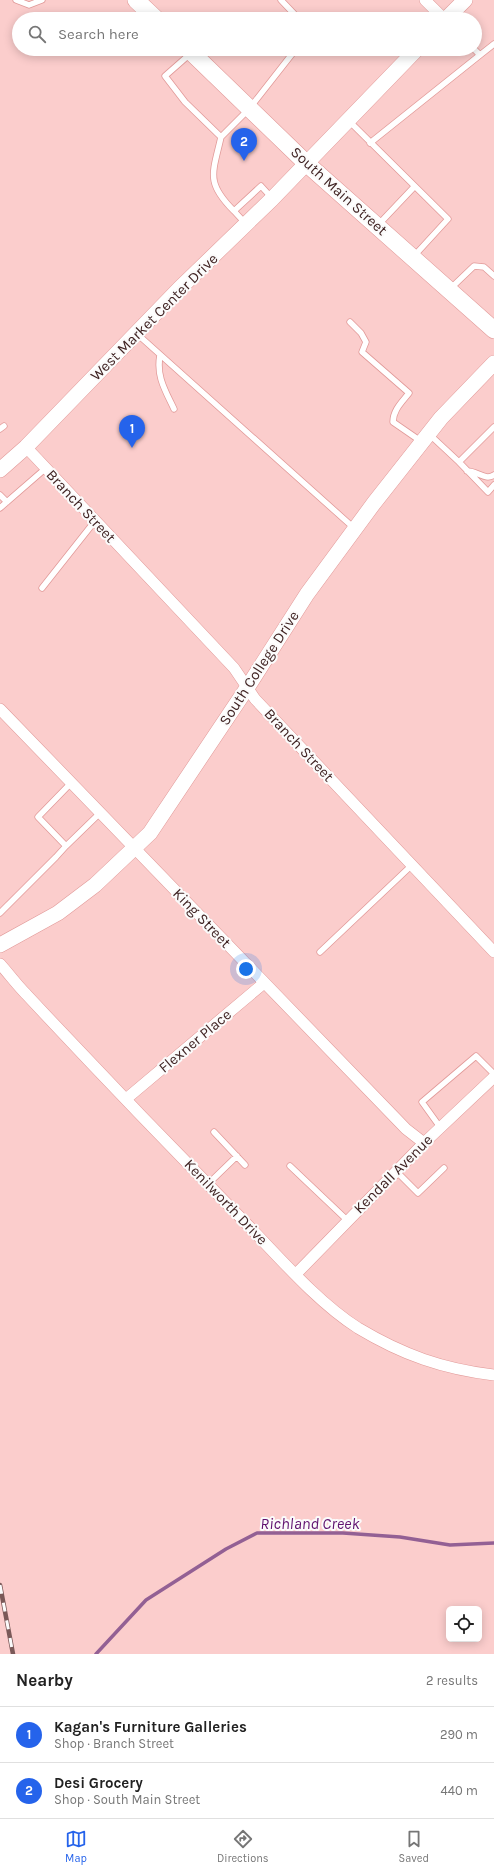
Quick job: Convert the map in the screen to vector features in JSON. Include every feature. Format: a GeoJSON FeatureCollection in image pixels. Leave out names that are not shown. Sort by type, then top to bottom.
{"type":"FeatureCollection","features":[{"type":"Feature","properties":{"kind":"main road"},"geometry":{"type":"LineString","coordinates":[[137,0],[149,12]]}},
{"type":"Feature","properties":{"kind":"main road"},"geometry":{"type":"LineString","coordinates":[[453,12],[465,0]]}},
{"type":"Feature","properties":{"kind":"main road","name":"South Main Street"},"geometry":{"type":"LineString","coordinates":[[195,56],[306,162],[494,330]]}},
{"type":"Feature","properties":{"kind":"main road","name":"West Market Center Drive"},"geometry":{"type":"LineString","coordinates":[[0,470],[26,447],[136,333],[272,198],[410,56]]}},
{"type":"Feature","properties":{"kind":"main road","name":"South College Drive"},"geometry":{"type":"LineString","coordinates":[[0,945],[58,913],[94,885],[150,833],[247,688],[307,594],[441,418],[494,363]]}},
{"type":"Feature","properties":{"kind":"street"},"geometry":{"type":"LineString","coordinates":[[425,0],[438,12]]}},
{"type":"Feature","properties":{"kind":"street","name":"Branch Street"},"geometry":{"type":"LineString","coordinates":[[26,447],[234,668],[247,688],[494,952]]}},
{"type":"Feature","properties":{"kind":"street","name":"King Street"},"geometry":{"type":"LineString","coordinates":[[0,708],[134,849],[406,1129],[424,1142]]}},
{"type":"Feature","properties":{"kind":"street","name":"Kenilworth Drive"},"geometry":{"type":"LineString","coordinates":[[0,964],[24,992],[126,1100],[296,1274],[343,1317],[359,1328],[410,1355],[465,1372],[494,1375]]}},
{"type":"Feature","properties":{"kind":"street","name":"Flexner Place"},"geometry":{"type":"LineString","coordinates":[[126,1100],[264,982]]}},
{"type":"Feature","properties":{"kind":"street","name":"Kendall Avenue"},"geometry":{"type":"LineString","coordinates":[[296,1274],[424,1142],[494,1076]]}},
{"type":"Feature","properties":{"kind":"lane"},"geometry":{"type":"LineString","coordinates":[[16,0],[29,5],[42,0]]}},
{"type":"Feature","properties":{"kind":"lane"},"geometry":{"type":"LineString","coordinates":[[281,0],[292,12]]}},
{"type":"Feature","properties":{"kind":"lane"},"geometry":{"type":"LineString","coordinates":[[482,53],[494,44]]}},
{"type":"Feature","properties":{"kind":"lane"},"geometry":{"type":"LineString","coordinates":[[185,56],[165,76],[185,102],[221,137]]}},
{"type":"Feature","properties":{"kind":"lane"},"geometry":{"type":"LineString","coordinates":[[246,224],[221,198],[212,176],[221,137],[249,109],[291,56]]}},
{"type":"Feature","properties":{"kind":"lane"},"geometry":{"type":"LineString","coordinates":[[370,143],[479,56]]}},
{"type":"Feature","properties":{"kind":"lane"},"geometry":{"type":"LineString","coordinates":[[348,120],[448,219],[413,258]]}},
{"type":"Feature","properties":{"kind":"lane"},"geometry":{"type":"LineString","coordinates":[[234,211],[261,186],[272,198]]}},
{"type":"Feature","properties":{"kind":"lane"},"geometry":{"type":"LineString","coordinates":[[378,226],[414,187]]}},
{"type":"Feature","properties":{"kind":"lane"},"geometry":{"type":"LineString","coordinates":[[449,290],[474,266],[484,267],[494,276]]}},
{"type":"Feature","properties":{"kind":"lane"},"geometry":{"type":"LineString","coordinates":[[350,322],[361,333],[366,342],[362,352],[409,393],[393,415],[394,422],[425,438],[459,462],[488,492],[494,485]]}},
{"type":"Feature","properties":{"kind":"lane"},"geometry":{"type":"LineString","coordinates":[[136,333],[355,529]]}},
{"type":"Feature","properties":{"kind":"lane"},"geometry":{"type":"LineString","coordinates":[[160,355],[160,381],[174,409]]}},
{"type":"Feature","properties":{"kind":"lane"},"geometry":{"type":"LineString","coordinates":[[459,462],[494,427]]}},
{"type":"Feature","properties":{"kind":"lane"},"geometry":{"type":"LineString","coordinates":[[0,508],[46,468]]}},
{"type":"Feature","properties":{"kind":"lane"},"geometry":{"type":"LineString","coordinates":[[467,471],[476,471],[488,478],[494,475]]}},
{"type":"Feature","properties":{"kind":"lane"},"geometry":{"type":"LineString","coordinates":[[0,495],[7,502]]}},
{"type":"Feature","properties":{"kind":"lane"},"geometry":{"type":"LineString","coordinates":[[42,588],[95,521]]}},
{"type":"Feature","properties":{"kind":"lane"},"geometry":{"type":"LineString","coordinates":[[66,846],[38,817],[71,783]]}},
{"type":"Feature","properties":{"kind":"lane"},"geometry":{"type":"LineString","coordinates":[[0,913],[100,813]]}},
{"type":"Feature","properties":{"kind":"lane"},"geometry":{"type":"LineString","coordinates":[[320,952],[412,865]]}},
{"type":"Feature","properties":{"kind":"lane"},"geometry":{"type":"LineString","coordinates":[[440,1127],[422,1102],[476,1056],[494,1076]]}},
{"type":"Feature","properties":{"kind":"lane"},"geometry":{"type":"LineString","coordinates":[[214,1132],[245,1165]]}},
{"type":"Feature","properties":{"kind":"lane"},"geometry":{"type":"LineString","coordinates":[[208,1184],[237,1156]]}},
{"type":"Feature","properties":{"kind":"lane"},"geometry":{"type":"LineString","coordinates":[[290,1166],[347,1220]]}},
{"type":"Feature","properties":{"kind":"lane"},"geometry":{"type":"LineString","coordinates":[[396,1171],[418,1193],[444,1168]]}},
{"type":"Feature","properties":{"kind":"waterway","name":"Richland Creek"},"geometry":{"type":"LineString","coordinates":[[96,1654],[146,1600],[226,1549],[257,1533],[343,1533],[400,1537],[450,1545],[494,1543]]}},
{"type":"Feature","properties":{"kind":"railway"},"geometry":{"type":"LineString","coordinates":[[0,1585],[13,1654]]}},
{"type":"Feature","properties":{"kind":"place","name":"Desi Grocery"},"geometry":{"type":"Point","coordinates":[244,161]}},
{"type":"Feature","properties":{"kind":"place","name":"Kagan's Furniture Galleries"},"geometry":{"type":"Point","coordinates":[132,448]}}]}
